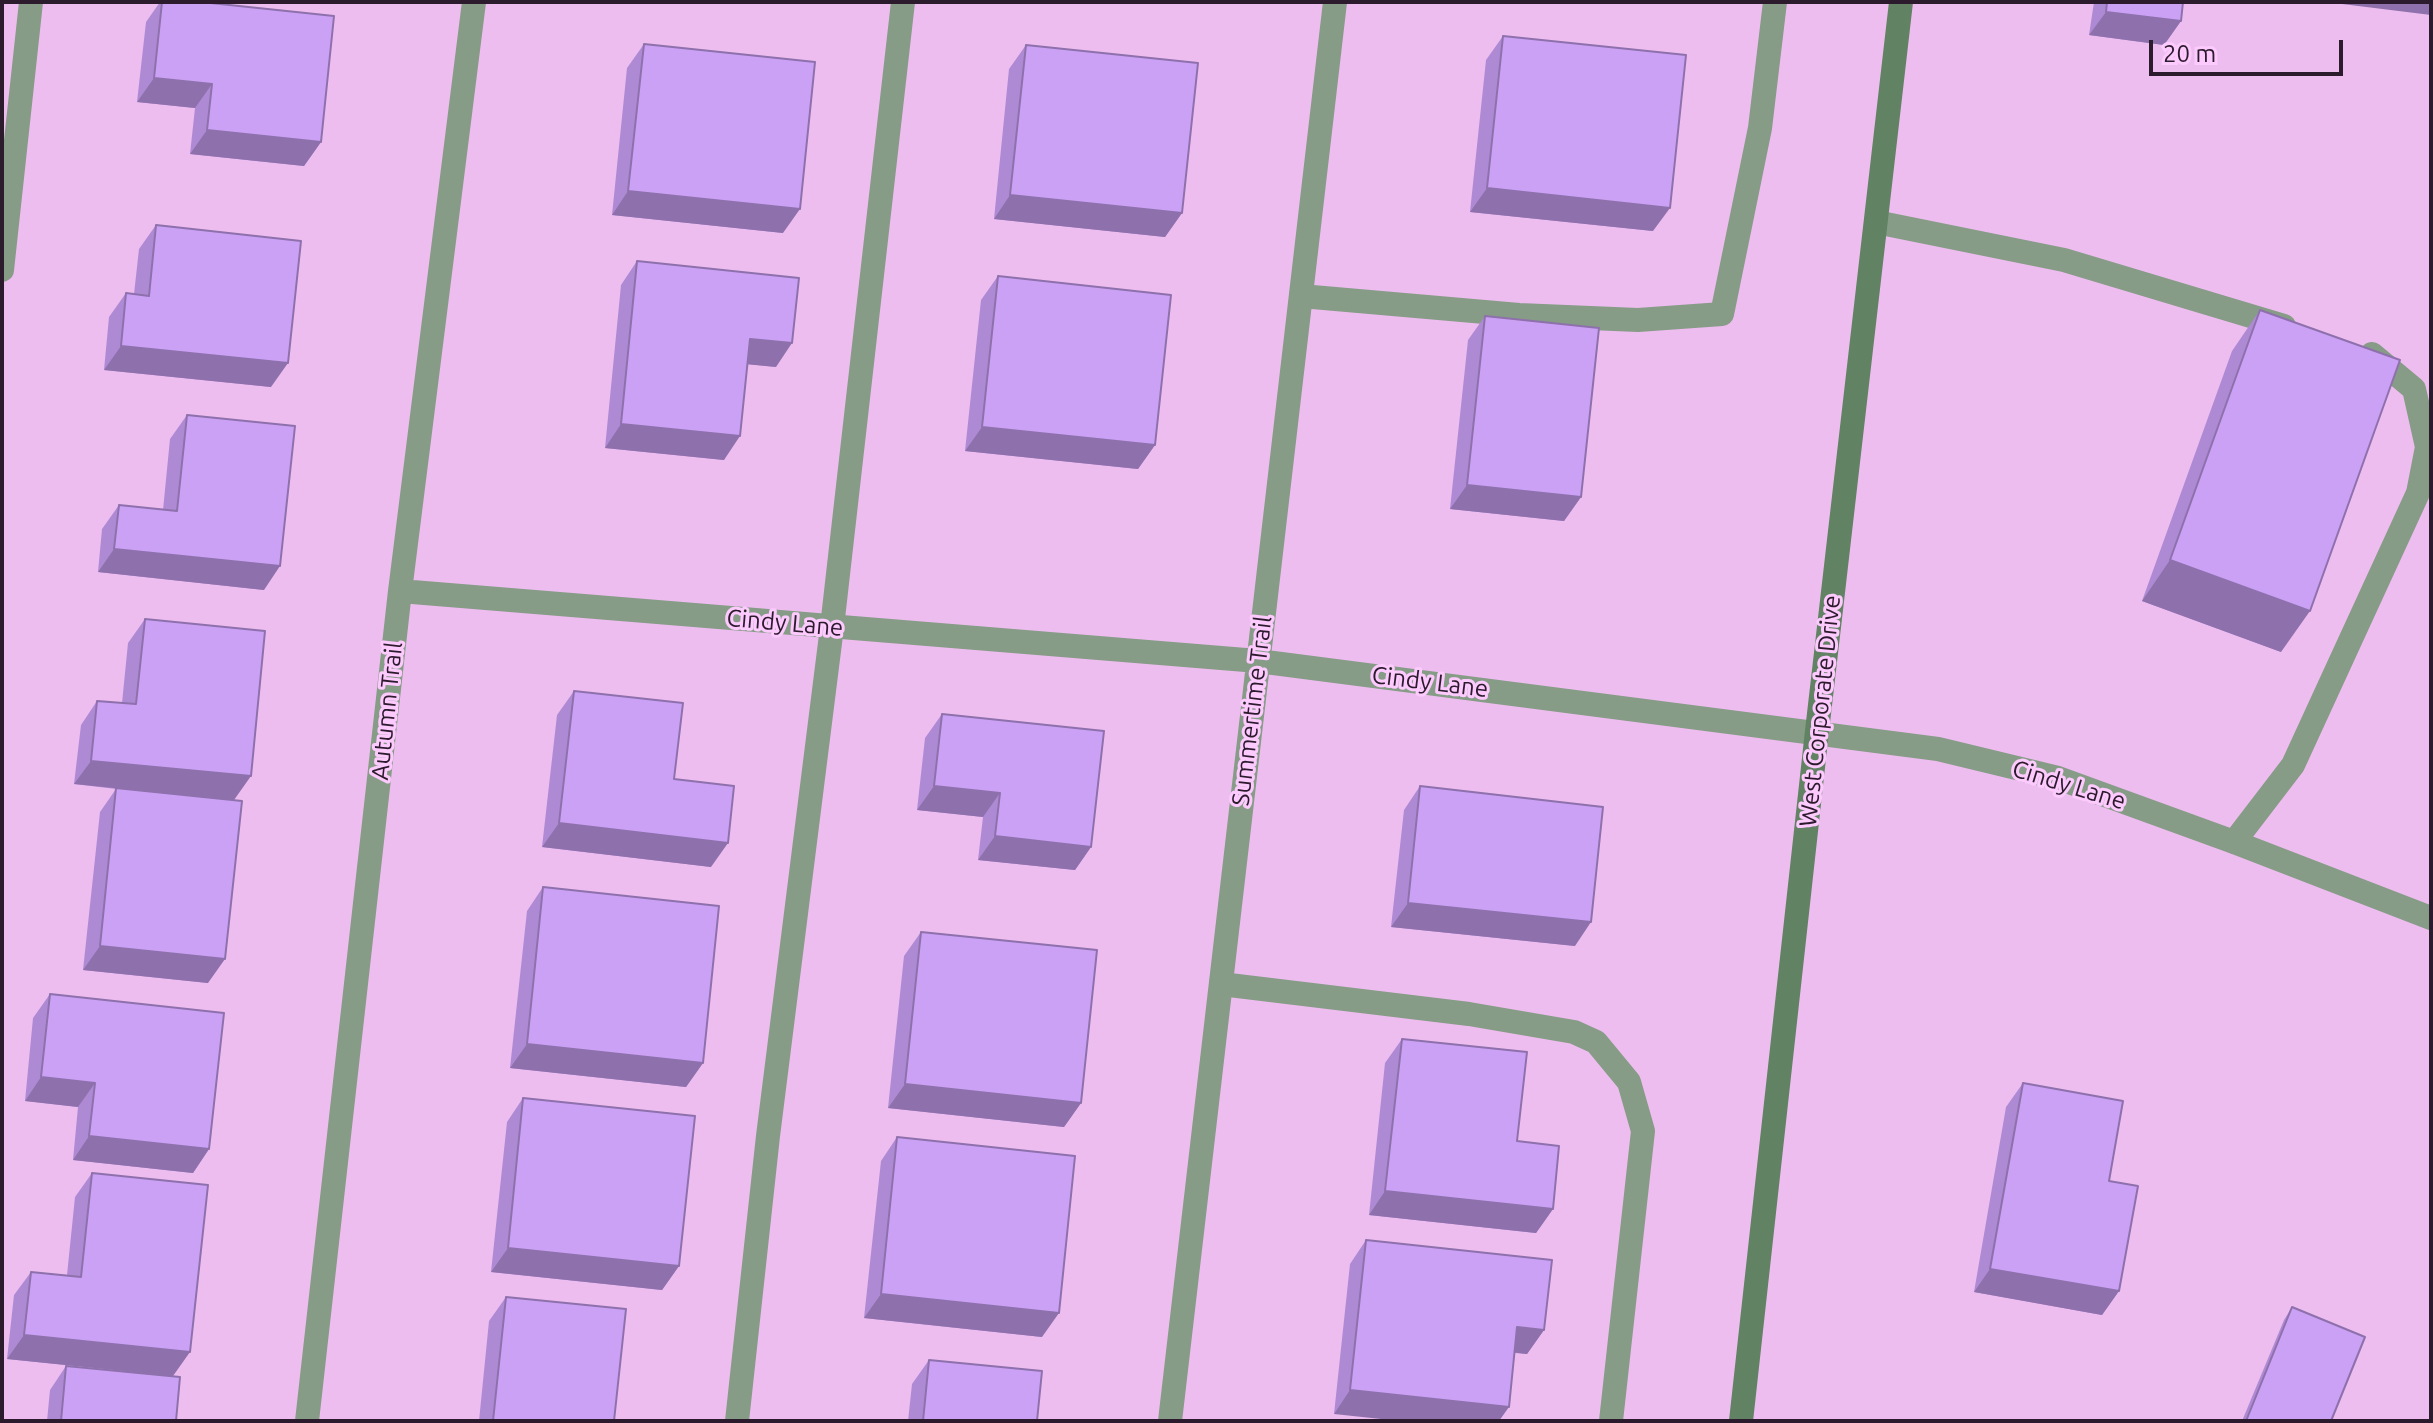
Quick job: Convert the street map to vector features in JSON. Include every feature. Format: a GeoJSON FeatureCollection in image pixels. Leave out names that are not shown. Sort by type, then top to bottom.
{"type":"FeatureCollection","features":[{"type":"Feature","properties":{"kind":"street"},"geometry":{"type":"LineString","coordinates":[[2,270],[12,86],[31,2]]}},
{"type":"Feature","properties":{"kind":"street","name":"Autumn Trail"},"geometry":{"type":"LineString","coordinates":[[307,1421],[400,591],[474,2]]}},
{"type":"Feature","properties":{"kind":"street"},"geometry":{"type":"LineString","coordinates":[[737,1421],[903,2]]}},
{"type":"Feature","properties":{"kind":"street","name":"Summertime Trail"},"geometry":{"type":"LineString","coordinates":[[1170,1421],[1335,2]]}},
{"type":"Feature","properties":{"kind":"street"},"geometry":{"type":"LineString","coordinates":[[1301,296],[1519,315],[1638,320],[1722,314],[1760,128],[1775,2]]}},
{"type":"Feature","properties":{"kind":"street","name":"West Corporate Drive"},"geometry":{"type":"LineString","coordinates":[[1741,1421],[1901,2]]}},
{"type":"Feature","properties":{"kind":"street"},"geometry":{"type":"LineString","coordinates":[[1876,222],[2064,260],[2308,333]]}},
{"type":"Feature","properties":{"kind":"street"},"geometry":{"type":"LineString","coordinates":[[2234,842],[2293,765],[2418,493],[2427,447],[2414,389],[2369,351],[2354,347]]}},
{"type":"Feature","properties":{"kind":"street","name":"Cindy Lane"},"geometry":{"type":"LineString","coordinates":[[400,591],[1258,661],[1938,749],[2058,778],[2431,918]]}},
{"type":"Feature","properties":{"kind":"street"},"geometry":{"type":"LineString","coordinates":[[1221,984],[1469,1014],[1574,1032],[1596,1042],[1629,1082],[1643,1131],[1611,1421]]}},
{"type":"Feature","properties":{"kind":"building"},"geometry":{"type":"Polygon","coordinates":[[[162,2],[201,2],[334,16],[321,142],[207,130],[212,84],[154,78],[162,2]]]}},
{"type":"Feature","properties":{"kind":"building"},"geometry":{"type":"Polygon","coordinates":[[[2107,2],[2183,2],[2181,21],[2106,12],[2107,2]]]}},
{"type":"Feature","properties":{"kind":"building"},"geometry":{"type":"Polygon","coordinates":[[[1503,36],[1686,55],[1670,208],[1487,188],[1503,36]]]}},
{"type":"Feature","properties":{"kind":"building"},"geometry":{"type":"Polygon","coordinates":[[[644,44],[815,62],[800,209],[628,191],[644,44]]]}},
{"type":"Feature","properties":{"kind":"building"},"geometry":{"type":"Polygon","coordinates":[[[1026,45],[1198,63],[1182,213],[1010,195],[1026,45]]]}},
{"type":"Feature","properties":{"kind":"building"},"geometry":{"type":"Polygon","coordinates":[[[156,225],[301,241],[288,363],[121,346],[126,293],[149,296],[156,225]]]}},
{"type":"Feature","properties":{"kind":"building"},"geometry":{"type":"Polygon","coordinates":[[[637,261],[799,278],[792,343],[750,339],[740,436],[621,424],[637,261]]]}},
{"type":"Feature","properties":{"kind":"building"},"geometry":{"type":"Polygon","coordinates":[[[998,276],[1171,295],[1155,445],[982,427],[998,276]]]}},
{"type":"Feature","properties":{"kind":"building"},"geometry":{"type":"Polygon","coordinates":[[[2260,310],[2400,360],[2310,611],[2170,560],[2260,310]]]}},
{"type":"Feature","properties":{"kind":"building"},"geometry":{"type":"Polygon","coordinates":[[[1485,316],[1599,328],[1581,497],[1467,485],[1485,316]]]}},
{"type":"Feature","properties":{"kind":"building"},"geometry":{"type":"Polygon","coordinates":[[[187,415],[295,426],[280,566],[114,549],[119,505],[177,511],[187,415]]]}},
{"type":"Feature","properties":{"kind":"building"},"geometry":{"type":"Polygon","coordinates":[[[145,619],[265,631],[251,776],[91,761],[97,701],[136,704],[145,619]]]}},
{"type":"Feature","properties":{"kind":"building"},"geometry":{"type":"Polygon","coordinates":[[[574,691],[683,703],[674,779],[734,786],[728,843],[559,823],[574,691]]]}},
{"type":"Feature","properties":{"kind":"building"},"geometry":{"type":"Polygon","coordinates":[[[942,714],[1104,731],[1091,847],[995,836],[1000,793],[934,786],[942,714]]]}},
{"type":"Feature","properties":{"kind":"building"},"geometry":{"type":"Polygon","coordinates":[[[1420,786],[1603,807],[1591,922],[1408,903],[1420,786]]]}},
{"type":"Feature","properties":{"kind":"building"},"geometry":{"type":"Polygon","coordinates":[[[116,788],[242,801],[225,959],[100,946],[116,788]]]}},
{"type":"Feature","properties":{"kind":"building"},"geometry":{"type":"Polygon","coordinates":[[[543,887],[719,906],[703,1063],[527,1044],[543,887]]]}},
{"type":"Feature","properties":{"kind":"building"},"geometry":{"type":"Polygon","coordinates":[[[921,932],[1097,950],[1081,1103],[905,1084],[921,932]]]}},
{"type":"Feature","properties":{"kind":"building"},"geometry":{"type":"Polygon","coordinates":[[[50,994],[224,1013],[209,1149],[89,1136],[95,1083],[41,1077],[50,994]]]}},
{"type":"Feature","properties":{"kind":"building"},"geometry":{"type":"Polygon","coordinates":[[[1402,1039],[1527,1052],[1517,1141],[1559,1146],[1553,1209],[1385,1191],[1402,1039]]]}},
{"type":"Feature","properties":{"kind":"building"},"geometry":{"type":"Polygon","coordinates":[[[2023,1083],[2123,1101],[2109,1181],[2138,1186],[2119,1291],[1990,1269],[2023,1083]]]}},
{"type":"Feature","properties":{"kind":"building"},"geometry":{"type":"Polygon","coordinates":[[[523,1098],[695,1116],[679,1266],[508,1248],[523,1098]]]}},
{"type":"Feature","properties":{"kind":"building"},"geometry":{"type":"Polygon","coordinates":[[[897,1137],[1075,1156],[1059,1313],[881,1294],[897,1137]]]}},
{"type":"Feature","properties":{"kind":"building"},"geometry":{"type":"Polygon","coordinates":[[[92,1173],[208,1185],[190,1352],[24,1335],[31,1272],[81,1277],[92,1173]]]}},
{"type":"Feature","properties":{"kind":"building"},"geometry":{"type":"Polygon","coordinates":[[[1366,1240],[1552,1260],[1544,1330],[1517,1327],[1509,1407],[1350,1390],[1366,1240]]]}},
{"type":"Feature","properties":{"kind":"building"},"geometry":{"type":"Polygon","coordinates":[[[506,1297],[626,1309],[614,1421],[493,1421],[506,1297]]]}},
{"type":"Feature","properties":{"kind":"building"},"geometry":{"type":"Polygon","coordinates":[[[2292,1307],[2365,1337],[2331,1421],[2246,1421],[2292,1307]]]}},
{"type":"Feature","properties":{"kind":"building"},"geometry":{"type":"Polygon","coordinates":[[[929,1360],[1042,1371],[1037,1421],[923,1421],[929,1360]]]}},
{"type":"Feature","properties":{"kind":"building"},"geometry":{"type":"Polygon","coordinates":[[[66,1366],[180,1377],[176,1421],[61,1421],[66,1366]]]}}]}
